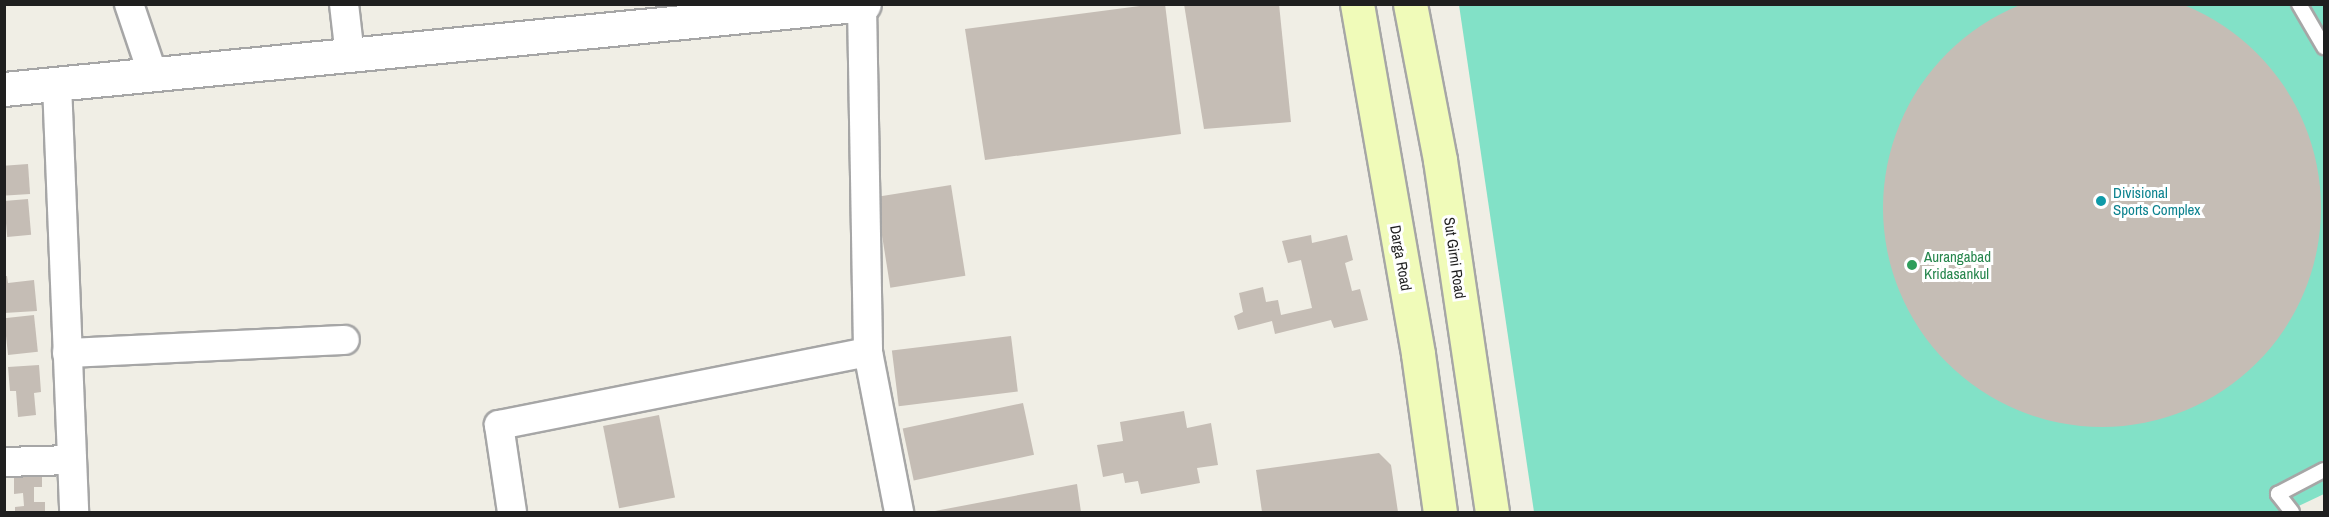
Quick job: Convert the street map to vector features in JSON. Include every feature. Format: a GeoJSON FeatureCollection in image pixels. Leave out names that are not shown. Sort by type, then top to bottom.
{"type":"FeatureCollection","features":[{"type":"Feature","properties":{"kind":"main road","name":"Darga Road"},"geometry":{"type":"LineString","coordinates":[[1357,4],[1418,354],[1440,513]]}},
{"type":"Feature","properties":{"kind":"main road","name":"Sut Girni Road"},"geometry":{"type":"LineString","coordinates":[[1410,4],[1440,160],[1492,513]]}},
{"type":"Feature","properties":{"kind":"street"},"geometry":{"type":"LineString","coordinates":[[129,4],[153,75]]}},
{"type":"Feature","properties":{"kind":"street"},"geometry":{"type":"LineString","coordinates":[[344,4],[350,56]]}},
{"type":"Feature","properties":{"kind":"street"},"geometry":{"type":"LineString","coordinates":[[4,89],[863,5],[868,352],[899,513]]}},
{"type":"Feature","properties":{"kind":"street"},"geometry":{"type":"LineString","coordinates":[[57,84],[74,513]]}},
{"type":"Feature","properties":{"kind":"street"},"geometry":{"type":"LineString","coordinates":[[67,352],[345,340]]}},
{"type":"Feature","properties":{"kind":"street"},"geometry":{"type":"LineString","coordinates":[[512,513],[499,425],[868,352]]}},
{"type":"Feature","properties":{"kind":"street"},"geometry":{"type":"LineString","coordinates":[[4,462],[72,460]]}},
{"type":"Feature","properties":{"kind":"lane"},"geometry":{"type":"LineString","coordinates":[[2299,4],[2325,47]]}},
{"type":"Feature","properties":{"kind":"lane"},"geometry":{"type":"LineString","coordinates":[[2292,513],[2278,494],[2325,470]]}},
{"type":"Feature","properties":{"kind":"green space","name":"Aurangabad Kridasankul"},"geometry":{"type":"Polygon","coordinates":[[[1459,5],[2324,5],[2324,494],[2286,512],[1534,512],[1459,5]]]}},
{"type":"Feature","properties":{"kind":"building","name":"Divisional Sports Complex"},"geometry":{"type":"Polygon","coordinates":[[[2102,-11],[2145,-6],[2186,6],[2223,26],[2257,53],[2284,87],[2304,124],[2316,165],[2321,208],[2316,251],[2304,292],[2284,329],[2257,363],[2223,390],[2186,410],[2145,422],[2102,427],[2059,422],[2018,410],[1981,390],[1947,363],[1920,329],[1900,292],[1888,251],[1883,208],[1888,165],[1900,124],[1920,87],[1947,53],[1981,26],[2018,6],[2059,-6],[2102,-11]]]}},
{"type":"Feature","properties":{"kind":"building"},"geometry":{"type":"Polygon","coordinates":[[[1165,4],[1181,134],[985,160],[965,29],[1165,4]]]}},
{"type":"Feature","properties":{"kind":"building"},"geometry":{"type":"Polygon","coordinates":[[[1184,4],[1279,4],[1291,122],[1204,129],[1184,4]]]}},
{"type":"Feature","properties":{"kind":"building"},"geometry":{"type":"Polygon","coordinates":[[[28,164],[30,194],[6,196],[4,166],[28,164]]]}},
{"type":"Feature","properties":{"kind":"building"},"geometry":{"type":"Polygon","coordinates":[[[951,185],[965,276],[890,288],[876,197],[951,185]]]}},
{"type":"Feature","properties":{"kind":"building"},"geometry":{"type":"Polygon","coordinates":[[[28,199],[31,235],[7,237],[4,201],[28,199]]]}},
{"type":"Feature","properties":{"kind":"building"},"geometry":{"type":"Polygon","coordinates":[[[1311,235],[1312,243],[1347,235],[1353,260],[1345,263],[1352,291],[1360,289],[1368,320],[1334,328],[1331,320],[1275,334],[1272,321],[1238,330],[1234,316],[1243,312],[1239,293],[1263,287],[1266,302],[1278,300],[1281,315],[1312,308],[1301,260],[1288,263],[1282,241],[1311,235]]]}},
{"type":"Feature","properties":{"kind":"building"},"geometry":{"type":"Polygon","coordinates":[[[4,276],[7,276],[8,283],[34,280],[37,311],[4,313],[4,276]]]}},
{"type":"Feature","properties":{"kind":"building"},"geometry":{"type":"Polygon","coordinates":[[[34,315],[38,352],[8,355],[4,318],[34,315]]]}},
{"type":"Feature","properties":{"kind":"building"},"geometry":{"type":"Polygon","coordinates":[[[1011,336],[1018,392],[899,406],[892,351],[1011,336]]]}},
{"type":"Feature","properties":{"kind":"building"},"geometry":{"type":"Polygon","coordinates":[[[39,365],[41,392],[34,393],[36,415],[18,417],[16,391],[10,391],[8,367],[39,365]]]}},
{"type":"Feature","properties":{"kind":"building"},"geometry":{"type":"Polygon","coordinates":[[[1023,403],[1034,455],[914,480],[903,429],[1023,403]]]}},
{"type":"Feature","properties":{"kind":"building"},"geometry":{"type":"Polygon","coordinates":[[[1184,411],[1187,428],[1211,423],[1218,465],[1197,468],[1200,483],[1141,494],[1138,481],[1125,483],[1123,473],[1103,477],[1097,445],[1123,441],[1120,422],[1184,411]]]}},
{"type":"Feature","properties":{"kind":"building"},"geometry":{"type":"Polygon","coordinates":[[[659,415],[675,497],[619,508],[603,426],[659,415]]]}},
{"type":"Feature","properties":{"kind":"building"},"geometry":{"type":"Polygon","coordinates":[[[1379,453],[1391,465],[1398,512],[1262,512],[1256,470],[1379,453]]]}},
{"type":"Feature","properties":{"kind":"building"},"geometry":{"type":"Polygon","coordinates":[[[42,472],[42,487],[34,487],[34,502],[45,502],[45,512],[15,512],[15,507],[24,506],[23,493],[14,494],[14,473],[42,472]]]}},
{"type":"Feature","properties":{"kind":"building"},"geometry":{"type":"Polygon","coordinates":[[[1077,484],[1081,512],[935,512],[935,511],[1077,484]]]}},
{"type":"Feature","properties":{"kind":"place","name":"Divisional Sports Complex"},"geometry":{"type":"Point","coordinates":[2101,201]}},
{"type":"Feature","properties":{"kind":"place","name":"Aurangabad Kridasankul"},"geometry":{"type":"Point","coordinates":[1912,265]}}]}
